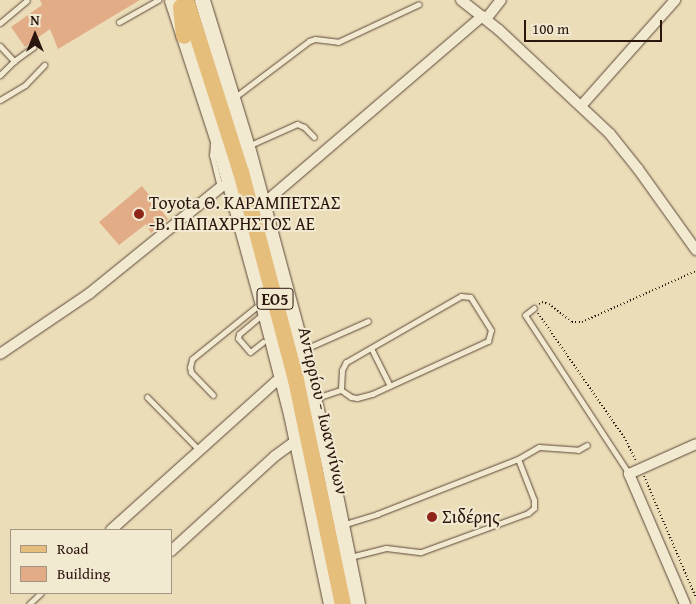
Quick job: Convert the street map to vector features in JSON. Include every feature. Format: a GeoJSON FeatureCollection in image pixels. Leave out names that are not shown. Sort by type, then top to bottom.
{"type":"FeatureCollection","features":[{"type":"Feature","properties":{"kind":"main road"},"geometry":{"type":"LineString","coordinates":[[180,0],[184,36]]}},
{"type":"Feature","properties":{"kind":"main road","name":"Αντιρρίου - Ιωαννίνων"},"geometry":{"type":"LineString","coordinates":[[186,0],[241,172],[294,371],[318,475],[343,604]]}},
{"type":"Feature","properties":{"kind":"street"},"geometry":{"type":"LineString","coordinates":[[172,0],[218,141],[226,187],[264,308],[282,376],[331,604]]}},
{"type":"Feature","properties":{"kind":"street"},"geometry":{"type":"LineString","coordinates":[[202,0],[247,147],[302,350],[342,525],[357,604]]}},
{"type":"Feature","properties":{"kind":"street"},"geometry":{"type":"LineString","coordinates":[[461,0],[484,18],[581,106],[624,150],[696,250]]}},
{"type":"Feature","properties":{"kind":"street"},"geometry":{"type":"LineString","coordinates":[[263,204],[484,18],[501,0]]}},
{"type":"Feature","properties":{"kind":"street"},"geometry":{"type":"LineString","coordinates":[[581,106],[675,0]]}},
{"type":"Feature","properties":{"kind":"street"},"geometry":{"type":"LineString","coordinates":[[0,354],[90,293],[226,187]]}},
{"type":"Feature","properties":{"kind":"street"},"geometry":{"type":"LineString","coordinates":[[112,529],[282,376]]}},
{"type":"Feature","properties":{"kind":"street"},"geometry":{"type":"LineString","coordinates":[[172,550],[275,456],[297,440]]}},
{"type":"Feature","properties":{"kind":"street"},"geometry":{"type":"LineString","coordinates":[[685,604],[629,474],[696,444]]}},
{"type":"Feature","properties":{"kind":"lane"},"geometry":{"type":"LineString","coordinates":[[0,23],[27,0]]}},
{"type":"Feature","properties":{"kind":"lane"},"geometry":{"type":"LineString","coordinates":[[119,22],[158,0]]}},
{"type":"Feature","properties":{"kind":"lane"},"geometry":{"type":"LineString","coordinates":[[232,98],[309,41],[315,39],[338,42],[419,4]]}},
{"type":"Feature","properties":{"kind":"lane"},"geometry":{"type":"LineString","coordinates":[[0,47],[14,61]]}},
{"type":"Feature","properties":{"kind":"lane"},"geometry":{"type":"LineString","coordinates":[[0,75],[14,61],[33,47]]}},
{"type":"Feature","properties":{"kind":"lane"},"geometry":{"type":"LineString","coordinates":[[0,100],[25,85],[44,65]]}},
{"type":"Feature","properties":{"kind":"lane"},"geometry":{"type":"LineString","coordinates":[[247,147],[297,124],[304,127],[314,137]]}},
{"type":"Feature","properties":{"kind":"lane"},"geometry":{"type":"LineString","coordinates":[[461,296],[470,297],[491,330],[488,341],[390,386],[357,398],[351,397],[341,390],[343,366],[461,296]]}},
{"type":"Feature","properties":{"kind":"lane"},"geometry":{"type":"LineString","coordinates":[[263,342],[250,352],[238,338],[239,334],[264,308]]}},
{"type":"Feature","properties":{"kind":"lane"},"geometry":{"type":"LineString","coordinates":[[213,395],[191,372],[192,359],[264,308]]}},
{"type":"Feature","properties":{"kind":"lane"},"geometry":{"type":"LineString","coordinates":[[534,308],[525,315],[629,474]]}},
{"type":"Feature","properties":{"kind":"lane"},"geometry":{"type":"LineString","coordinates":[[302,350],[368,321]]}},
{"type":"Feature","properties":{"kind":"lane"},"geometry":{"type":"LineString","coordinates":[[371,348],[390,386]]}},
{"type":"Feature","properties":{"kind":"lane"},"geometry":{"type":"LineString","coordinates":[[314,399],[341,390]]}},
{"type":"Feature","properties":{"kind":"lane"},"geometry":{"type":"LineString","coordinates":[[147,397],[199,450]]}},
{"type":"Feature","properties":{"kind":"lane"},"geometry":{"type":"LineString","coordinates":[[342,525],[368,518],[518,459],[539,447],[578,450],[588,446]]}},
{"type":"Feature","properties":{"kind":"lane"},"geometry":{"type":"LineString","coordinates":[[348,557],[386,548],[421,552],[528,513],[534,508],[534,500],[518,459]]}},
{"type":"Feature","properties":{"kind":"lane"},"geometry":{"type":"LineString","coordinates":[[29,604],[40,594]]}},
{"type":"Feature","properties":{"kind":"path"},"geometry":{"type":"LineString","coordinates":[[696,270],[582,322],[572,322],[549,304],[542,302],[534,308],[624,437],[640,469],[696,598]]}},
{"type":"Feature","properties":{"kind":"building"},"geometry":{"type":"Polygon","coordinates":[[[40,0],[140,0],[58,49],[50,29],[25,47],[11,27],[42,5],[40,0]]]}},
{"type":"Feature","properties":{"kind":"building"},"geometry":{"type":"Polygon","coordinates":[[[142,186],[168,219],[151,233],[146,224],[119,245],[99,222],[142,186]]]}},
{"type":"Feature","properties":{"kind":"place","name":"Toyota Θ. ΚΑΡΑΜΠΕΤΣΑΣ -Β. ΠΑΠΑΧΡΗΣΤΟΣ ΑΕ"},"geometry":{"type":"Point","coordinates":[139,214]}},
{"type":"Feature","properties":{"kind":"place","name":"Σιδέρης"},"geometry":{"type":"Point","coordinates":[432,517]}}]}
